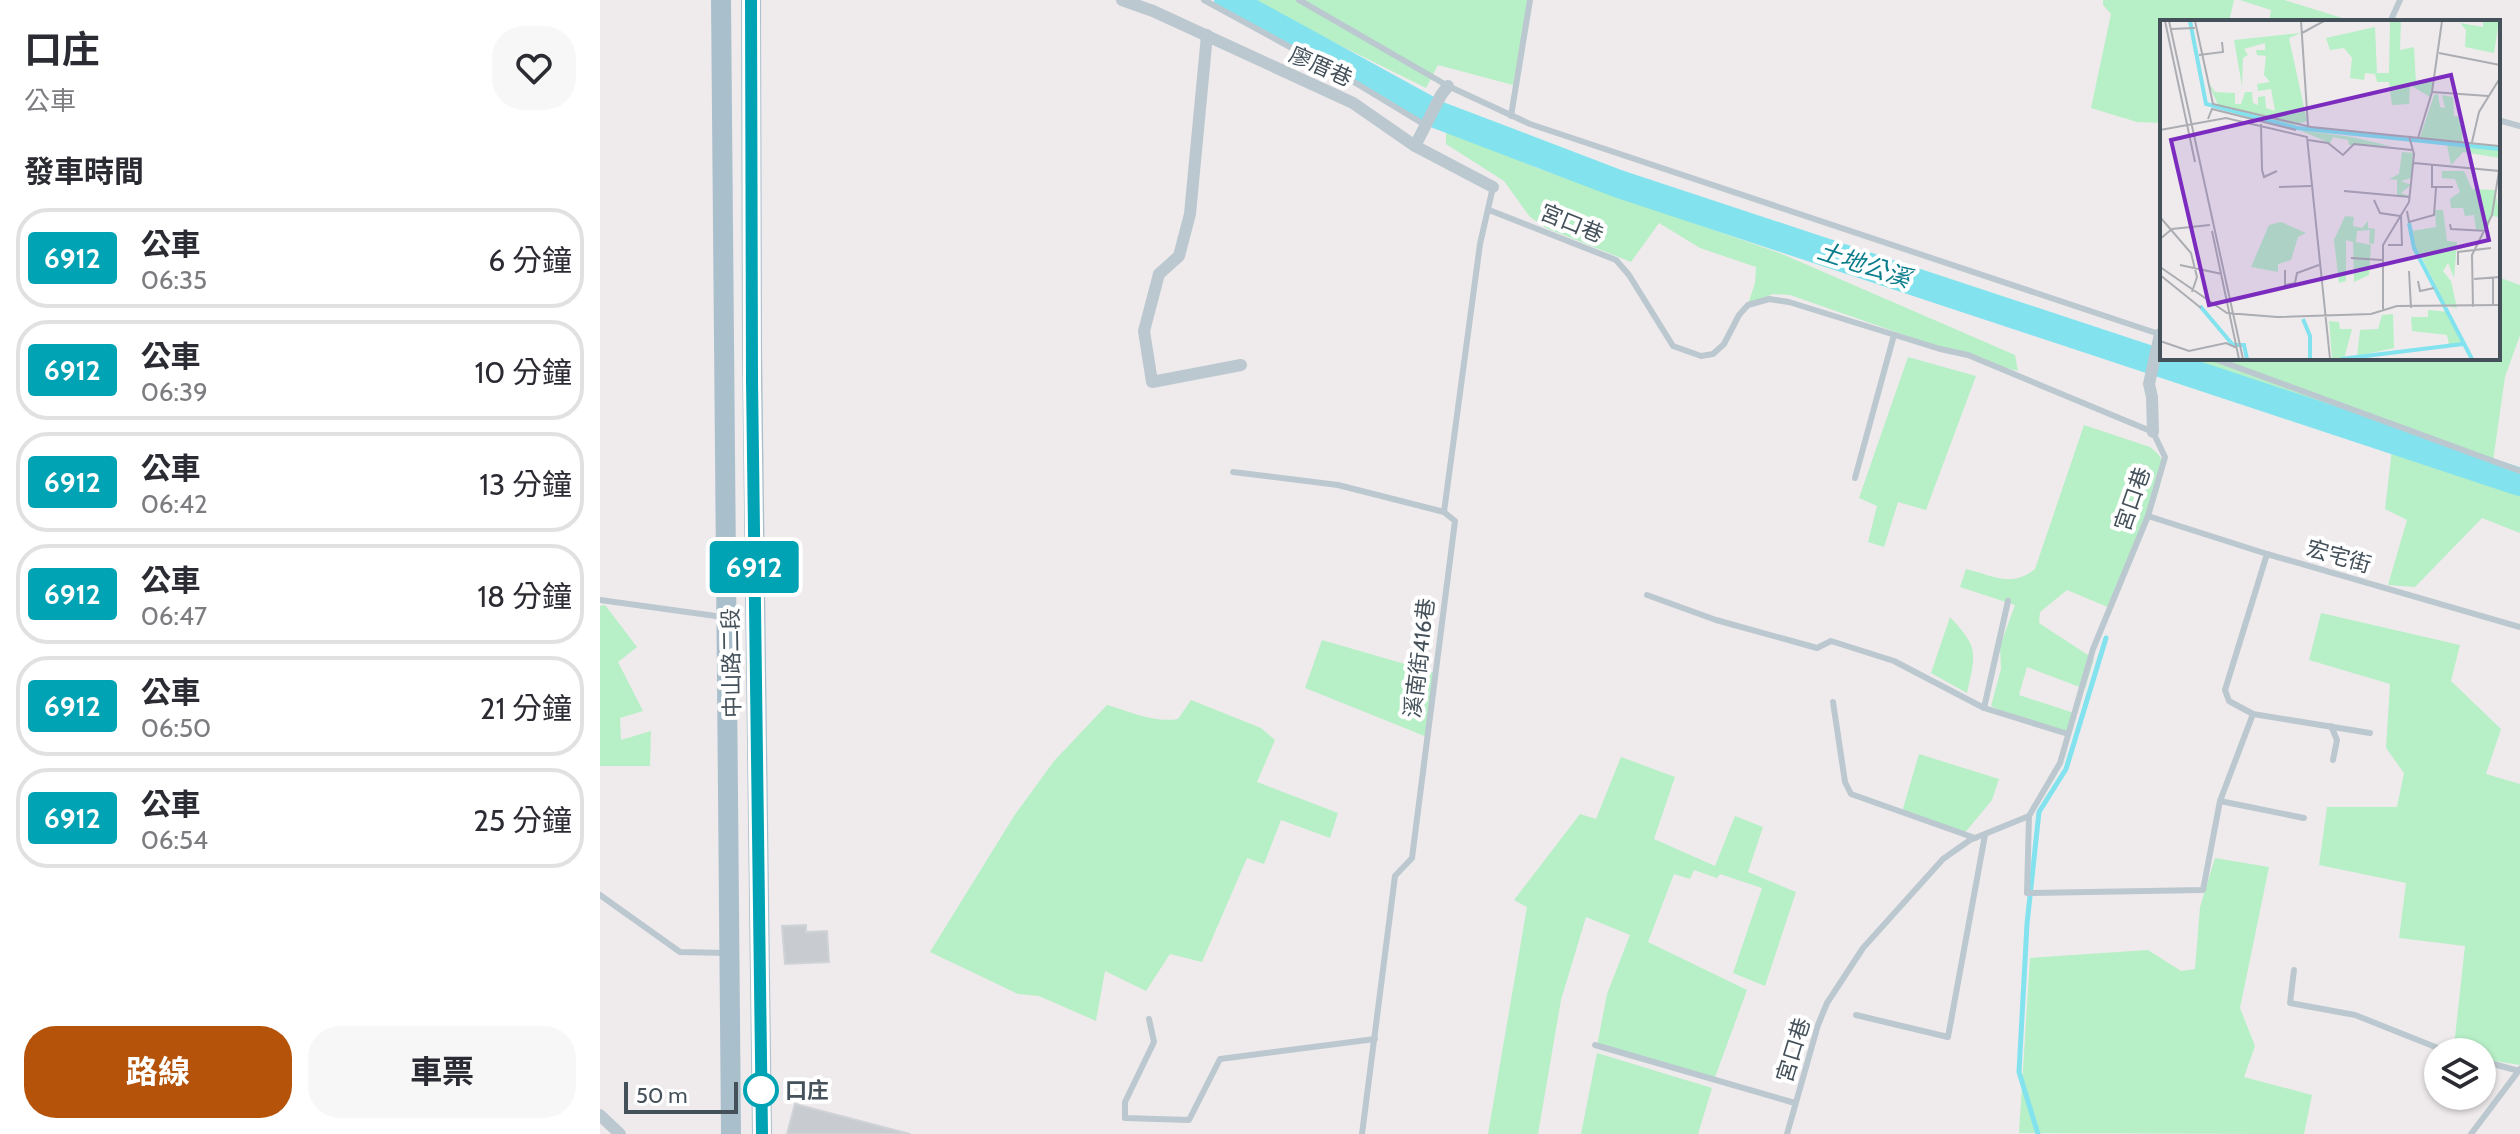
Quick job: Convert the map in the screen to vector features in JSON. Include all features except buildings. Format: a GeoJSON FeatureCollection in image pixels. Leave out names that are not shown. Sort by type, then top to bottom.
{"type":"FeatureCollection","features":[{"type":"Feature","properties":{"kind":"main road","name":"中山路二段"},"geometry":{"type":"LineString","coordinates":[[721,0],[731,1134]]}},
{"type":"Feature","properties":{"kind":"main road","name":"中山路二段"},"geometry":{"type":"LineString","coordinates":[[751,0],[752,381],[762,1134]]}},
{"type":"Feature","properties":{"kind":"street","name":"廖厝巷"},"geometry":{"type":"LineString","coordinates":[[1122,0],[1207,35],[1353,103],[1415,146],[1493,187]]}},
{"type":"Feature","properties":{"kind":"street"},"geometry":{"type":"LineString","coordinates":[[1207,35],[1190,214],[1179,256],[1159,274],[1144,331],[1152,382],[1241,365]]}},
{"type":"Feature","properties":{"kind":"street"},"geometry":{"type":"LineString","coordinates":[[1415,146],[1445,90]]}},
{"type":"Feature","properties":{"kind":"street"},"geometry":{"type":"LineString","coordinates":[[2153,432],[2149,384],[2160,338]]}},
{"type":"Feature","properties":{"kind":"street"},"geometry":{"type":"LineString","coordinates":[[600,1115],[620,1134]]}},
{"type":"Feature","properties":{"kind":"lane"},"geometry":{"type":"LineString","coordinates":[[1204,0],[1354,82],[1425,125]]}},
{"type":"Feature","properties":{"kind":"lane"},"geometry":{"type":"LineString","coordinates":[[1299,0],[1445,90],[1511,116],[2160,334]]}},
{"type":"Feature","properties":{"kind":"lane"},"geometry":{"type":"LineString","coordinates":[[1511,116],[1530,0]]}},
{"type":"Feature","properties":{"kind":"lane"},"geometry":{"type":"LineString","coordinates":[[2391,20],[2400,0]]}},
{"type":"Feature","properties":{"kind":"lane"},"geometry":{"type":"LineString","coordinates":[[2500,121],[2520,126]]}},
{"type":"Feature","properties":{"kind":"lane","name":"溪南街416巷"},"geometry":{"type":"LineString","coordinates":[[1362,1134],[1395,876],[1412,858],[1455,521],[1444,512],[1480,244],[1493,187]]}},
{"type":"Feature","properties":{"kind":"lane","name":"宮口巷"},"geometry":{"type":"LineString","coordinates":[[1489,210],[1616,260],[1629,275],[1673,346],[1701,356],[1713,354],[1724,344],[1739,315],[1748,305],[1769,299],[1789,302],[1968,355],[2153,432],[2165,457],[2148,516],[2093,649],[2060,763],[2029,816],[1975,838],[1943,859],[1863,948],[1827,1003],[1818,1025],[1787,1134]]}},
{"type":"Feature","properties":{"kind":"lane"},"geometry":{"type":"LineString","coordinates":[[1855,478],[1894,335]]}},
{"type":"Feature","properties":{"kind":"lane"},"geometry":{"type":"LineString","coordinates":[[2217,360],[2520,471]]}},
{"type":"Feature","properties":{"kind":"lane"},"geometry":{"type":"LineString","coordinates":[[1233,472],[1338,485],[1444,512]]}},
{"type":"Feature","properties":{"kind":"lane","name":"宏宅街"},"geometry":{"type":"LineString","coordinates":[[2148,516],[2520,627]]}},
{"type":"Feature","properties":{"kind":"lane"},"geometry":{"type":"LineString","coordinates":[[2267,554],[2225,690],[2229,701],[2253,714],[2370,733]]}},
{"type":"Feature","properties":{"kind":"lane"},"geometry":{"type":"LineString","coordinates":[[1647,595],[1716,620],[1802,644],[1817,648],[1831,641],[1894,661],[1984,708],[2068,734]]}},
{"type":"Feature","properties":{"kind":"lane"},"geometry":{"type":"LineString","coordinates":[[600,600],[727,617]]}},
{"type":"Feature","properties":{"kind":"lane"},"geometry":{"type":"LineString","coordinates":[[1984,708],[2008,601]]}},
{"type":"Feature","properties":{"kind":"lane"},"geometry":{"type":"LineString","coordinates":[[1833,702],[1845,782],[1851,794],[1975,838]]}},
{"type":"Feature","properties":{"kind":"lane"},"geometry":{"type":"LineString","coordinates":[[2029,816],[2027,893],[2203,890],[2220,801],[2253,714]]}},
{"type":"Feature","properties":{"kind":"lane"},"geometry":{"type":"LineString","coordinates":[[2331,726],[2337,740],[2333,760]]}},
{"type":"Feature","properties":{"kind":"lane"},"geometry":{"type":"LineString","coordinates":[[2220,801],[2304,818]]}},
{"type":"Feature","properties":{"kind":"lane"},"geometry":{"type":"LineString","coordinates":[[1856,1015],[1948,1037],[1985,834]]}},
{"type":"Feature","properties":{"kind":"lane"},"geometry":{"type":"LineString","coordinates":[[600,895],[680,952],[730,954]]}},
{"type":"Feature","properties":{"kind":"lane"},"geometry":{"type":"LineString","coordinates":[[2294,970],[2290,1003],[2355,1015],[2424,1042]]}},
{"type":"Feature","properties":{"kind":"lane"},"geometry":{"type":"LineString","coordinates":[[1149,1019],[1154,1042],[1125,1102],[1125,1118],[1189,1120],[1220,1059],[1375,1039]]}},
{"type":"Feature","properties":{"kind":"lane"},"geometry":{"type":"LineString","coordinates":[[1595,1045],[1795,1103]]}},
{"type":"Feature","properties":{"kind":"lane"},"geometry":{"type":"LineString","coordinates":[[2471,1134],[2520,1070],[2496,1064]]}},
{"type":"Feature","properties":{"kind":"green space"},"geometry":{"type":"Polygon","coordinates":[[[1249,0],[1529,0],[1513,85],[1438,65],[1426,88],[1249,0]]]}},
{"type":"Feature","properties":{"kind":"green space"},"geometry":{"type":"Polygon","coordinates":[[[2103,0],[2234,0],[2229,20],[2160,20],[2160,123],[2137,122],[2091,108],[2111,14],[2103,5],[2103,0]]]}},
{"type":"Feature","properties":{"kind":"green space"},"geometry":{"type":"Polygon","coordinates":[[[2240,0],[2284,0],[2349,20],[2269,20],[2271,10],[2240,0]]]}},
{"type":"Feature","properties":{"kind":"green space"},"geometry":{"type":"Polygon","coordinates":[[[1446,128],[1537,168],[1782,254],[2015,355],[2018,371],[1982,362],[1790,295],[1773,294],[1748,304],[1755,283],[1756,267],[1700,248],[1659,223],[1631,262],[1546,228],[1530,217],[1504,181],[1446,144],[1446,128]]]}},
{"type":"Feature","properties":{"kind":"green space"},"geometry":{"type":"Polygon","coordinates":[[[2500,278],[2520,285],[2520,335],[2505,377],[2493,461],[2520,471],[2520,533],[2482,518],[2415,587],[2388,585],[2407,520],[2385,509],[2392,449],[2168,360],[2500,360],[2500,278]]]}},
{"type":"Feature","properties":{"kind":"green space"},"geometry":{"type":"Polygon","coordinates":[[[1908,357],[1976,376],[1926,510],[1898,502],[1884,547],[1868,542],[1877,506],[1859,498],[1908,357]]]}},
{"type":"Feature","properties":{"kind":"green space"},"geometry":{"type":"Polygon","coordinates":[[[2084,425],[2150,447],[2162,461],[2162,473],[2152,512],[2110,608],[2067,590],[2040,612],[2039,623],[2094,659],[2085,689],[2027,667],[2019,695],[2077,714],[2066,732],[2020,721],[1991,706],[2001,669],[2000,646],[2015,605],[1960,587],[1966,569],[2010,579],[2027,575],[2035,569],[2084,425]]]}},
{"type":"Feature","properties":{"kind":"green space"},"geometry":{"type":"Polygon","coordinates":[[[605,605],[637,647],[618,662],[643,711],[620,718],[621,740],[651,731],[650,766],[600,766],[600,606],[605,605]]]}},
{"type":"Feature","properties":{"kind":"green space"},"geometry":{"type":"Polygon","coordinates":[[[2321,613],[2460,645],[2451,681],[2501,729],[2486,774],[2520,784],[2520,1065],[2496,1061],[2496,1038],[2455,1038],[2465,946],[2399,938],[2406,883],[2319,865],[2327,807],[2397,807],[2404,773],[2386,748],[2390,684],[2309,660],[2321,613]]]}},
{"type":"Feature","properties":{"kind":"green space"},"geometry":{"type":"Polygon","coordinates":[[[1950,617],[1966,636],[1973,652],[1967,693],[1931,673],[1950,617]]]}},
{"type":"Feature","properties":{"kind":"green space"},"geometry":{"type":"Polygon","coordinates":[[[1322,640],[1436,673],[1427,737],[1305,688],[1322,640]]]}},
{"type":"Feature","properties":{"kind":"green space"},"geometry":{"type":"Polygon","coordinates":[[[1191,700],[1261,728],[1275,740],[1257,782],[1338,813],[1330,838],[1281,820],[1264,864],[1247,858],[1202,962],[1170,954],[1146,991],[1105,971],[1096,1021],[1039,996],[1018,994],[930,952],[1014,816],[1054,761],[1107,705],[1142,716],[1169,720],[1178,719],[1191,700]]]}},
{"type":"Feature","properties":{"kind":"green space"},"geometry":{"type":"Polygon","coordinates":[[[1919,754],[1999,779],[1992,800],[1963,835],[1902,812],[1919,754]]]}},
{"type":"Feature","properties":{"kind":"green space"},"geometry":{"type":"Polygon","coordinates":[[[1621,757],[1675,777],[1654,839],[1715,866],[1735,816],[1763,827],[1748,872],[1796,892],[1765,986],[1733,973],[1762,888],[1720,874],[1717,878],[1694,870],[1690,879],[1674,874],[1648,942],[1747,990],[1714,1080],[1597,1046],[1607,994],[1630,935],[1586,917],[1561,1000],[1538,1134],[1488,1134],[1527,907],[1514,900],[1580,814],[1596,819],[1621,757]]]}},
{"type":"Feature","properties":{"kind":"green space"},"geometry":{"type":"Polygon","coordinates":[[[2215,858],[2269,867],[2240,1008],[2255,1046],[2244,1077],[2312,1095],[2304,1134],[2019,1133],[2030,958],[2148,950],[2181,971],[2195,969],[2200,907],[2215,858]]]}},
{"type":"Feature","properties":{"kind":"green space"},"geometry":{"type":"Polygon","coordinates":[[[1597,1053],[1712,1088],[1698,1134],[1581,1134],[1597,1053]]]}},
{"type":"Feature","properties":{"kind":"waterway","name":"土地公溪"},"geometry":{"type":"LineString","coordinates":[[1228,0],[1438,115],[1619,184],[2520,482]]}},
{"type":"Feature","properties":{"kind":"waterway"},"geometry":{"type":"LineString","coordinates":[[2038,1134],[2019,1072],[2027,924],[2039,812],[2066,769],[2106,638]]}},
{"type":"Feature","properties":{"kind":"bus line","name":"6912"},"geometry":{"type":"LineString","coordinates":[[751,0],[752,380],[762,1134]]}},
{"type":"Feature","properties":{"kind":"place","name":"口庄"},"geometry":{"type":"Point","coordinates":[761,1090]}}]}
